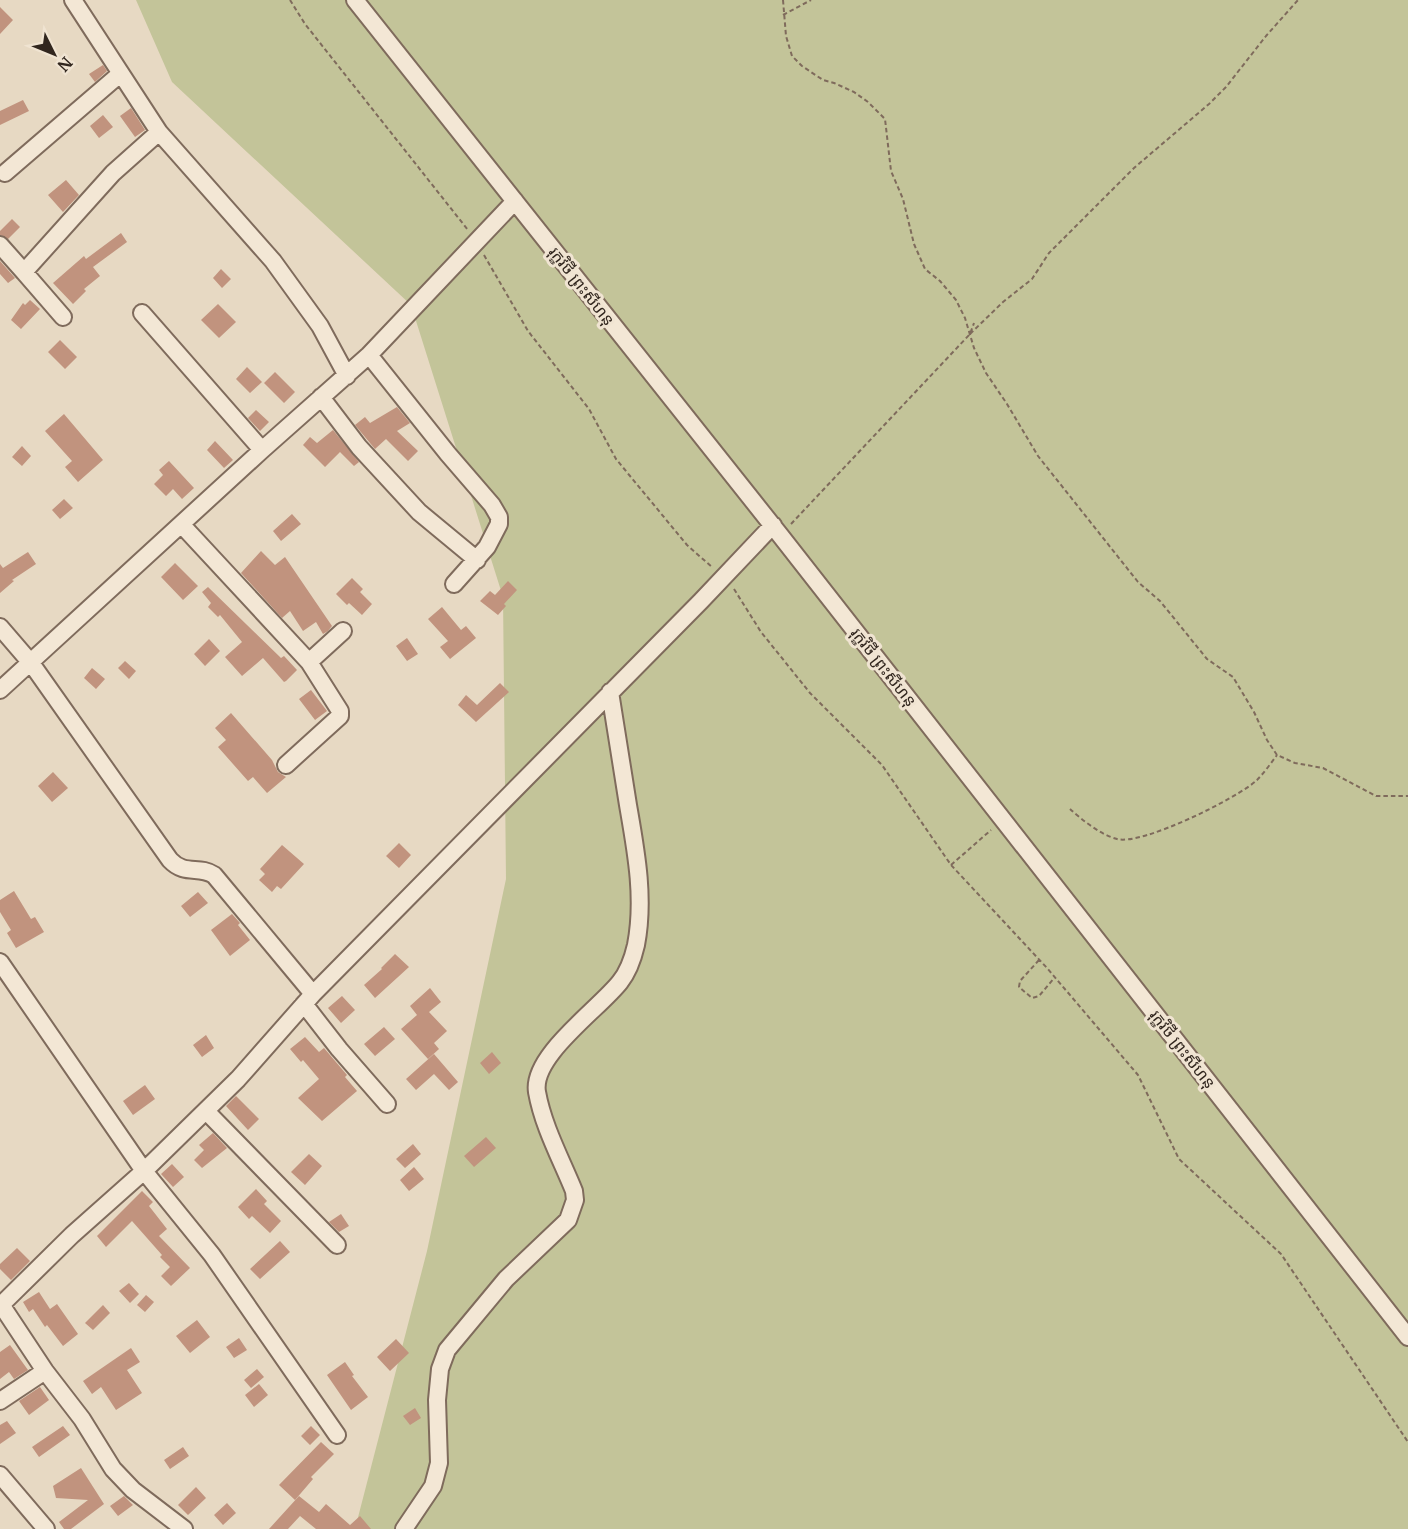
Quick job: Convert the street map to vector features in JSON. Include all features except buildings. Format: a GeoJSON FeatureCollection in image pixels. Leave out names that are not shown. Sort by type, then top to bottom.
{"type":"FeatureCollection","features":[{"type":"Feature","properties":{"kind":"street"},"geometry":{"type":"LineString","coordinates":[[73,0],[159,132],[273,261],[320,326],[347,376]]}},
{"type":"Feature","properties":{"kind":"street","name":"រុក្ខវិថី ព្រះសីហនុ"},"geometry":{"type":"LineString","coordinates":[[356,0],[1004,819],[1408,1337]]}},
{"type":"Feature","properties":{"kind":"street"},"geometry":{"type":"LineString","coordinates":[[5,173],[120,74]]}},
{"type":"Feature","properties":{"kind":"street"},"geometry":{"type":"LineString","coordinates":[[24,272],[113,173],[159,132]]}},
{"type":"Feature","properties":{"kind":"street"},"geometry":{"type":"LineString","coordinates":[[0,690],[262,450],[347,376],[515,201]]}},
{"type":"Feature","properties":{"kind":"street"},"geometry":{"type":"LineString","coordinates":[[0,245],[63,317]]}},
{"type":"Feature","properties":{"kind":"street"},"geometry":{"type":"LineString","coordinates":[[142,313],[262,450]]}},
{"type":"Feature","properties":{"kind":"street"},"geometry":{"type":"LineString","coordinates":[[369,355],[497,512],[499,524],[487,547],[454,584]]}},
{"type":"Feature","properties":{"kind":"street"},"geometry":{"type":"LineString","coordinates":[[321,397],[359,447],[419,512],[477,560]]}},
{"type":"Feature","properties":{"kind":"street"},"geometry":{"type":"LineString","coordinates":[[181,524],[309,662],[340,711],[340,716],[286,765]]}},
{"type":"Feature","properties":{"kind":"street"},"geometry":{"type":"LineString","coordinates":[[184,1529],[133,1490],[113,1469],[1,1304],[206,1111],[238,1079],[309,999],[610,692],[724,576],[776,530]]}},
{"type":"Feature","properties":{"kind":"street"},"geometry":{"type":"LineString","coordinates":[[0,627],[31,663],[170,860],[183,870],[208,871],[214,875],[309,999],[339,1049],[387,1104]]}},
{"type":"Feature","properties":{"kind":"street"},"geometry":{"type":"LineString","coordinates":[[309,662],[343,631]]}},
{"type":"Feature","properties":{"kind":"street"},"geometry":{"type":"LineString","coordinates":[[404,1529],[433,1486],[440,1463],[436,1400],[440,1369],[447,1350],[506,1279],[568,1220],[575,1200],[574,1191],[549,1132],[537,1091],[537,1081],[545,1063],[559,1044],[620,982],[633,957],[639,926],[638,865],[610,692]]}},
{"type":"Feature","properties":{"kind":"street"},"geometry":{"type":"LineString","coordinates":[[0,962],[144,1171],[212,1256],[337,1435]]}},
{"type":"Feature","properties":{"kind":"street"},"geometry":{"type":"LineString","coordinates":[[206,1111],[337,1245]]}},
{"type":"Feature","properties":{"kind":"street"},"geometry":{"type":"LineString","coordinates":[[0,1401],[45,1371]]}},
{"type":"Feature","properties":{"kind":"street"},"geometry":{"type":"LineString","coordinates":[[0,1475],[46,1529]]}},
{"type":"Feature","properties":{"kind":"path"},"geometry":{"type":"LineString","coordinates":[[290,0],[305,24],[476,242],[528,331],[589,409],[616,459],[687,545],[724,576],[761,632],[810,693],[882,765],[951,866],[1055,977],[1138,1075],[1179,1159],[1281,1254],[1408,1442]]}},
{"type":"Feature","properties":{"kind":"path"},"geometry":{"type":"LineString","coordinates":[[783,0],[786,36],[792,56],[823,80],[854,92],[885,119],[891,171],[903,199],[914,244],[925,269],[957,300],[986,374],[1038,456],[1138,582],[1160,601],[1207,659],[1233,677],[1277,755],[1295,763],[1323,768],[1376,796],[1408,796]]}},
{"type":"Feature","properties":{"kind":"path"},"geometry":{"type":"LineString","coordinates":[[783,15],[811,0]]}},
{"type":"Feature","properties":{"kind":"path"},"geometry":{"type":"LineString","coordinates":[[776,530],[970,334],[1003,302],[1032,279],[1048,253],[1127,176],[1226,87],[1298,0]]}},
{"type":"Feature","properties":{"kind":"path"},"geometry":{"type":"LineString","coordinates":[[970,334],[974,323]]}},
{"type":"Feature","properties":{"kind":"path"},"geometry":{"type":"LineString","coordinates":[[1070,809],[1084,822],[1118,840],[1131,839],[1203,813],[1256,781],[1277,755]]}},
{"type":"Feature","properties":{"kind":"path"},"geometry":{"type":"LineString","coordinates":[[951,866],[1004,819]]}},
{"type":"Feature","properties":{"kind":"path"},"geometry":{"type":"LineString","coordinates":[[1039,960],[1020,981],[1019,987],[1032,998],[1039,996],[1055,977]]}},
{"type":"Feature","properties":{"kind":"green space"},"geometry":{"type":"Polygon","coordinates":[[[136,0],[1408,0],[1408,1529],[355,1529],[427,1251],[506,879],[503,597],[411,305],[172,82],[136,0]]]}}]}
